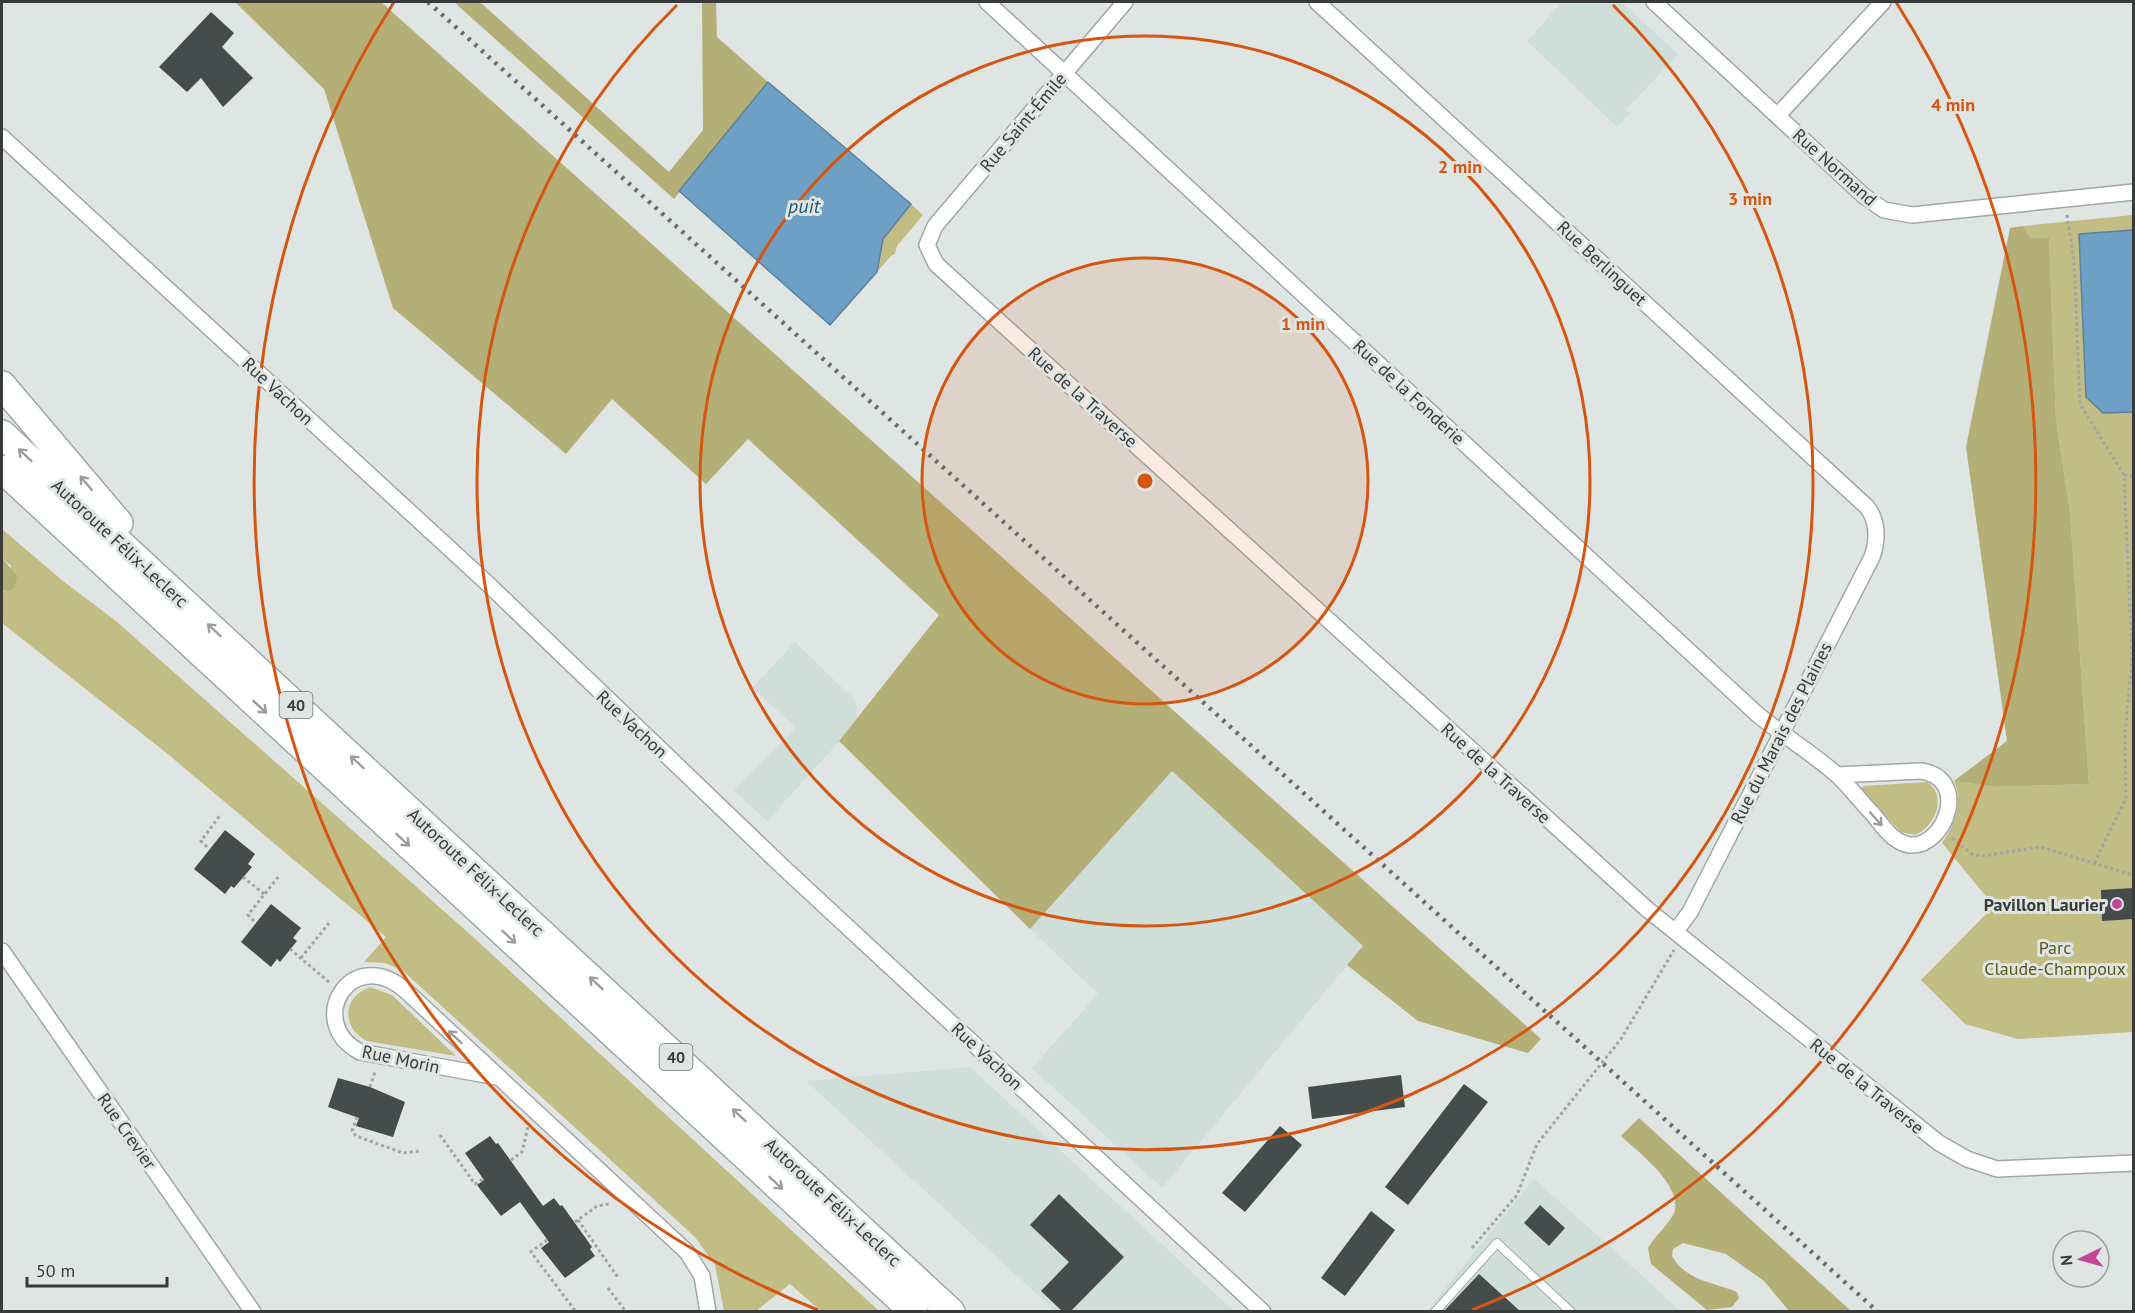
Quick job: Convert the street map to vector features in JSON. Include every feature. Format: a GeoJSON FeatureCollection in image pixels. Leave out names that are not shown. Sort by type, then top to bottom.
{"type":"FeatureCollection","features":[{"type":"Feature","properties":{"kind":"highway"},"geometry":{"type":"LineString","coordinates":[[2,385],[191,608]]}},
{"type":"Feature","properties":{"kind":"highway","name":"Autoroute Félix-Leclerc"},"geometry":{"type":"LineString","coordinates":[[2,434],[951,1311]]}},
{"type":"Feature","properties":{"kind":"highway","name":"Autoroute Félix-Leclerc"},"geometry":{"type":"LineString","coordinates":[[2,469],[914,1311]]}},
{"type":"Feature","properties":{"kind":"highway"},"geometry":{"type":"LineString","coordinates":[[2,493],[110,569]]}},
{"type":"Feature","properties":{"kind":"street","name":"Rue de la Fonderie"},"geometry":{"type":"LineString","coordinates":[[987,2],[1748,706],[1838,775],[1899,841],[1912,845],[1922,843],[1938,828]]}},
{"type":"Feature","properties":{"kind":"street","name":"Rue Saint-Émile"},"geometry":{"type":"LineString","coordinates":[[927,245],[935,226],[1125,2]]}},
{"type":"Feature","properties":{"kind":"street","name":"Rue Berlinguet"},"geometry":{"type":"LineString","coordinates":[[1317,2],[1867,507],[1873,517],[1876,531]]}},
{"type":"Feature","properties":{"kind":"street","name":"Rue Normand"},"geometry":{"type":"LineString","coordinates":[[1654,2],[1864,196],[1893,213],[1943,212],[2133,192]]}},
{"type":"Feature","properties":{"kind":"street"},"geometry":{"type":"LineString","coordinates":[[1778,115],[1883,2]]}},
{"type":"Feature","properties":{"kind":"street","name":"Rue Vachon"},"geometry":{"type":"LineString","coordinates":[[2,137],[487,583],[768,853],[1263,1311]]}},
{"type":"Feature","properties":{"kind":"street","name":"Rue de la Traverse"},"geometry":{"type":"LineString","coordinates":[[927,245],[936,264],[1586,854],[1676,931],[1929,1135],[1967,1159],[1997,1169],[2133,1163]]}},
{"type":"Feature","properties":{"kind":"street","name":"Rue du Marais des Plaines"},"geometry":{"type":"LineString","coordinates":[[1676,931],[1690,912],[1872,558],[1876,531]]}},
{"type":"Feature","properties":{"kind":"street"},"geometry":{"type":"LineString","coordinates":[[1838,775],[1921,771],[1935,775],[1946,785],[1950,801],[1948,810],[1938,828]]}},
{"type":"Feature","properties":{"kind":"street","name":"Rue Crevier"},"geometry":{"type":"LineString","coordinates":[[2,951],[253,1311]]}},
{"type":"Feature","properties":{"kind":"street","name":"Rue Morin"},"geometry":{"type":"LineString","coordinates":[[497,1077],[360,1052],[343,1040],[336,1029],[334,1015],[339,996],[346,986],[357,978],[375,975],[387,977],[405,990],[687,1252],[702,1276],[708,1311]]}},
{"type":"Feature","properties":{"kind":"lane"},"geometry":{"type":"LineString","coordinates":[[1435,1311],[1497,1243],[1571,1311]]}},
{"type":"Feature","properties":{"kind":"path"},"geometry":{"type":"LineString","coordinates":[[2068,234],[2074,260],[2080,404],[2124,476],[2132,657],[2125,734],[2126,798],[2094,864]]}},
{"type":"Feature","properties":{"kind":"path"},"geometry":{"type":"LineString","coordinates":[[2124,476],[2133,476]]}},
{"type":"Feature","properties":{"kind":"path"},"geometry":{"type":"LineString","coordinates":[[207,847],[201,841],[221,814]]}},
{"type":"Feature","properties":{"kind":"path"},"geometry":{"type":"LineString","coordinates":[[1938,828],[1972,854],[1981,856],[2041,847],[2133,874]]}},
{"type":"Feature","properties":{"kind":"path"},"geometry":{"type":"LineString","coordinates":[[254,921],[248,915],[279,876]]}},
{"type":"Feature","properties":{"kind":"path"},"geometry":{"type":"LineString","coordinates":[[243,877],[264,894]]}},
{"type":"Feature","properties":{"kind":"path"},"geometry":{"type":"LineString","coordinates":[[301,958],[329,923]]}},
{"type":"Feature","properties":{"kind":"path"},"geometry":{"type":"LineString","coordinates":[[290,949],[332,984]]}},
{"type":"Feature","properties":{"kind":"path"},"geometry":{"type":"LineString","coordinates":[[1470,1252],[1517,1195],[1537,1144],[1621,1039],[1672,953]]}},
{"type":"Feature","properties":{"kind":"path"},"geometry":{"type":"LineString","coordinates":[[370,1087],[376,1070]]}},
{"type":"Feature","properties":{"kind":"path"},"geometry":{"type":"LineString","coordinates":[[357,1117],[352,1131],[356,1136],[404,1153],[419,1151]]}},
{"type":"Feature","properties":{"kind":"path"},"geometry":{"type":"LineString","coordinates":[[511,1160],[522,1152],[528,1126]]}},
{"type":"Feature","properties":{"kind":"path"},"geometry":{"type":"LineString","coordinates":[[440,1135],[475,1184],[483,1179]]}},
{"type":"Feature","properties":{"kind":"path"},"geometry":{"type":"LineString","coordinates":[[612,1203],[597,1206],[576,1221],[619,1279]]}},
{"type":"Feature","properties":{"kind":"path"},"geometry":{"type":"LineString","coordinates":[[547,1240],[531,1252],[576,1311]]}},
{"type":"Feature","properties":{"kind":"path"},"geometry":{"type":"LineString","coordinates":[[608,1288],[626,1311]]}},
{"type":"Feature","properties":{"kind":"shaded area"},"geometry":{"type":"Polygon","coordinates":[[[235,2],[381,2],[1541,1039],[1528,1053],[1418,1021],[1347,965],[1363,946],[1172,771],[1030,929],[839,741],[939,615],[748,439],[706,484],[612,399],[566,454],[393,308],[324,89],[235,2]]]}},
{"type":"Feature","properties":{"kind":"shaded area"},"geometry":{"type":"Polygon","coordinates":[[[454,2],[480,2],[669,172],[703,130],[702,2],[716,2],[717,37],[768,82],[674,199],[454,2]]]}},
{"type":"Feature","properties":{"kind":"shaded area"},"geometry":{"type":"Polygon","coordinates":[[[1562,2],[1621,2],[1678,54],[1626,110],[1630,113],[1617,127],[1527,41],[1562,2]]]}},
{"type":"Feature","properties":{"kind":"shaded area"},"geometry":{"type":"Polygon","coordinates":[[[2023,226],[2030,238],[2049,237],[2056,420],[2070,512],[2089,784],[1996,787],[1954,781],[2007,741],[1966,447],[2010,228],[2023,226]]]}},
{"type":"Feature","properties":{"kind":"shaded area"},"geometry":{"type":"Polygon","coordinates":[[[2,558],[17,576],[15,587],[10,591],[2,590],[2,558]]]}},
{"type":"Feature","properties":{"kind":"shaded area"},"geometry":{"type":"Polygon","coordinates":[[[795,642],[856,701],[857,722],[767,821],[734,791],[796,727],[752,688],[795,642]]]}},
{"type":"Feature","properties":{"kind":"shaded area"},"geometry":{"type":"Polygon","coordinates":[[[1172,771],[1363,946],[1162,1188],[1032,1068],[1098,994],[1030,929],[1172,771]]]}},
{"type":"Feature","properties":{"kind":"shaded area"},"geometry":{"type":"Polygon","coordinates":[[[970,1067],[1234,1311],[1055,1311],[806,1081],[970,1067]]]}},
{"type":"Feature","properties":{"kind":"shaded area"},"geometry":{"type":"Polygon","coordinates":[[[1639,1118],[1851,1311],[1789,1311],[1764,1281],[1726,1254],[1683,1243],[1673,1249],[1672,1256],[1685,1271],[1701,1280],[1737,1292],[1739,1298],[1732,1307],[1707,1310],[1651,1264],[1648,1248],[1674,1214],[1675,1200],[1665,1179],[1621,1136],[1639,1118]]]}},
{"type":"Feature","properties":{"kind":"shaded area"},"geometry":{"type":"Polygon","coordinates":[[[1534,1179],[1623,1258],[1680,1311],[1426,1312],[1534,1179]]]}},
{"type":"Feature","properties":{"kind":"green space"},"geometry":{"type":"Polygon","coordinates":[[[911,204],[923,215],[897,246],[895,254],[877,272],[883,239],[911,204]]]}},
{"type":"Feature","properties":{"kind":"green space","name":"Parc Claude-Champoux"},"geometry":{"type":"Polygon","coordinates":[[[2133,215],[2133,230],[2079,235],[2086,397],[2103,413],[2133,412],[2133,1032],[2018,1039],[1965,1024],[1921,980],[1994,906],[1942,843],[1950,829],[1958,805],[1957,788],[1954,781],[1996,787],[2089,784],[2070,512],[2056,420],[2049,237],[2030,238],[2023,226],[2133,215]]]}},
{"type":"Feature","properties":{"kind":"green space"},"geometry":{"type":"Polygon","coordinates":[[[2,529],[63,581],[116,621],[472,936],[879,1311],[821,1311],[790,1284],[756,1311],[724,1311],[715,1265],[695,1237],[402,970],[385,963],[364,962],[386,937],[164,751],[2,623],[2,590],[5,591],[11,566],[2,558],[2,529]]]}},
{"type":"Feature","properties":{"kind":"green space"},"geometry":{"type":"Polygon","coordinates":[[[1927,782],[1937,795],[1938,802],[1933,818],[1922,831],[1915,835],[1901,832],[1860,789],[1864,786],[1927,782]]]}},
{"type":"Feature","properties":{"kind":"green space"},"geometry":{"type":"Polygon","coordinates":[[[370,987],[392,995],[456,1056],[367,1041],[359,1035],[349,1021],[348,1013],[354,998],[370,987]]]}},
{"type":"Feature","properties":{"kind":"water","name":"puit"},"geometry":{"type":"Polygon","coordinates":[[[768,82],[911,204],[883,239],[877,272],[830,325],[679,191],[768,82]]]}},
{"type":"Feature","properties":{"kind":"water"},"geometry":{"type":"Polygon","coordinates":[[[2133,230],[2133,412],[2103,413],[2086,397],[2079,234],[2133,230]]]}},
{"type":"Feature","properties":{"kind":"building"},"geometry":{"type":"Polygon","coordinates":[[[211,12],[234,33],[222,47],[253,78],[223,107],[201,78],[187,92],[159,67],[211,12]]]}},
{"type":"Feature","properties":{"kind":"building"},"geometry":{"type":"Polygon","coordinates":[[[225,830],[255,854],[248,864],[252,867],[234,888],[231,886],[225,894],[194,869],[225,830]]]}},
{"type":"Feature","properties":{"kind":"building","name":"Pavillon Laurier"},"geometry":{"type":"Polygon","coordinates":[[[2133,888],[2133,919],[2102,921],[2101,890],[2133,888]]]}},
{"type":"Feature","properties":{"kind":"building"},"geometry":{"type":"Polygon","coordinates":[[[271,904],[301,928],[293,938],[297,941],[280,962],[277,959],[271,967],[241,942],[271,904]]]}},
{"type":"Feature","properties":{"kind":"building"},"geometry":{"type":"Polygon","coordinates":[[[1401,1075],[1405,1107],[1312,1119],[1308,1087],[1401,1075]]]}},
{"type":"Feature","properties":{"kind":"building"},"geometry":{"type":"Polygon","coordinates":[[[338,1078],[370,1087],[405,1102],[393,1137],[356,1126],[359,1118],[328,1107],[338,1078]]]}},
{"type":"Feature","properties":{"kind":"building"},"geometry":{"type":"Polygon","coordinates":[[[1464,1084],[1488,1102],[1408,1205],[1385,1187],[1464,1084]]]}},
{"type":"Feature","properties":{"kind":"building"},"geometry":{"type":"Polygon","coordinates":[[[1280,1126],[1302,1145],[1245,1212],[1222,1193],[1280,1126]]]}},
{"type":"Feature","properties":{"kind":"building"},"geometry":{"type":"Polygon","coordinates":[[[490,1136],[496,1144],[498,1143],[543,1206],[554,1198],[560,1206],[562,1205],[592,1247],[590,1249],[595,1256],[565,1278],[541,1248],[549,1242],[520,1202],[501,1216],[477,1185],[484,1180],[465,1153],[490,1136]]]}},
{"type":"Feature","properties":{"kind":"building"},"geometry":{"type":"Polygon","coordinates":[[[1059,1194],[1124,1257],[1071,1311],[1062,1311],[1041,1291],[1069,1262],[1030,1225],[1059,1194]]]}},
{"type":"Feature","properties":{"kind":"building"},"geometry":{"type":"Polygon","coordinates":[[[1540,1205],[1565,1228],[1549,1246],[1524,1223],[1540,1205]]]}},
{"type":"Feature","properties":{"kind":"building"},"geometry":{"type":"Polygon","coordinates":[[[1371,1211],[1395,1230],[1345,1296],[1321,1278],[1371,1211]]]}},
{"type":"Feature","properties":{"kind":"building"},"geometry":{"type":"Polygon","coordinates":[[[1479,1274],[1520,1311],[1444,1311],[1479,1274]]]}},
{"type":"Feature","properties":{"kind":"railway"},"geometry":{"type":"LineString","coordinates":[[428,2],[1878,1312]]}},
{"type":"Feature","properties":{"kind":"place","name":"Pavillon Laurier"},"geometry":{"type":"Point","coordinates":[2117,904]}}]}
